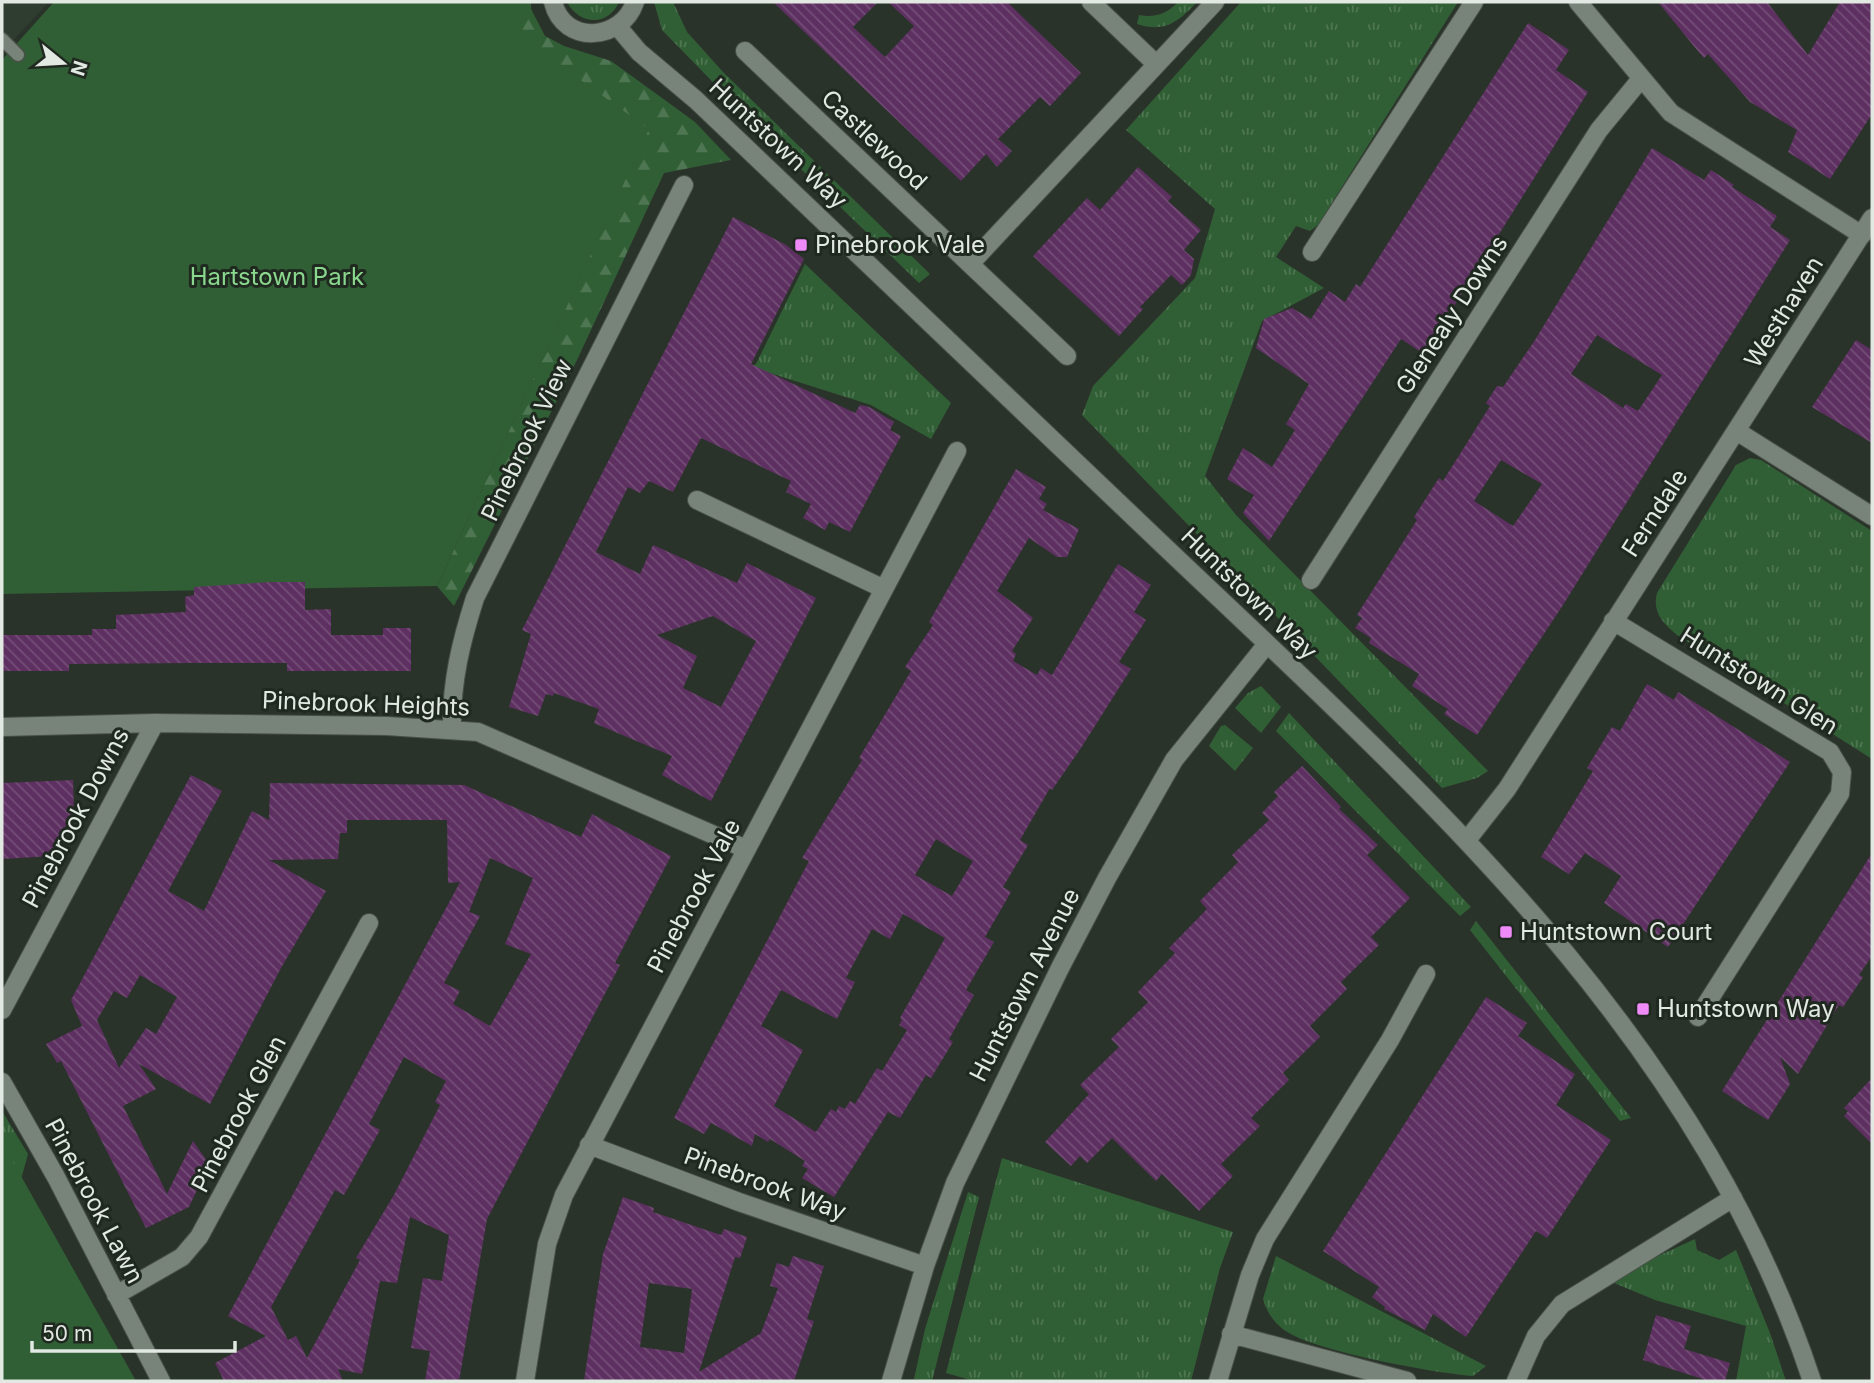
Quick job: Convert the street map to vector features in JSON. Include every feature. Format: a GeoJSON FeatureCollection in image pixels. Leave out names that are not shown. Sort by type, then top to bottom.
{"type":"FeatureCollection","features":[{"type":"Feature","properties":{"kind":"street"},"geometry":{"type":"LineString","coordinates":[[553,2],[560,18],[581,32],[594,34],[618,27],[629,17],[635,2]]}},
{"type":"Feature","properties":{"kind":"street"},"geometry":{"type":"LineString","coordinates":[[1091,2],[1156,64]]}},
{"type":"Feature","properties":{"kind":"street"},"geometry":{"type":"LineString","coordinates":[[970,264],[1215,2]]}},
{"type":"Feature","properties":{"kind":"street"},"geometry":{"type":"LineString","coordinates":[[1312,252],[1474,2]]}},
{"type":"Feature","properties":{"kind":"street"},"geometry":{"type":"LineString","coordinates":[[1578,2],[1640,80],[1671,113],[1862,235]]}},
{"type":"Feature","properties":{"kind":"street","name":"Huntstown Way"},"geometry":{"type":"LineString","coordinates":[[618,27],[639,52],[781,180],[1268,644],[1467,840],[1587,976],[1634,1037],[1692,1126],[1734,1198],[1769,1267],[1812,1381]]}},
{"type":"Feature","properties":{"kind":"street","name":"Castlewood"},"geometry":{"type":"LineString","coordinates":[[745,51],[1067,356]]}},
{"type":"Feature","properties":{"kind":"street","name":"Glenealy Downs"},"geometry":{"type":"LineString","coordinates":[[1311,580],[1599,130],[1640,80]]}},
{"type":"Feature","properties":{"kind":"street","name":"Pinebrook View"},"geometry":{"type":"LineString","coordinates":[[452,729],[456,660],[475,598],[684,185]]}},
{"type":"Feature","properties":{"kind":"street","name":"Westhaven"},"geometry":{"type":"LineString","coordinates":[[1738,432],[1872,218]]}},
{"type":"Feature","properties":{"kind":"street"},"geometry":{"type":"LineString","coordinates":[[1738,432],[1872,516]]}},
{"type":"Feature","properties":{"kind":"street","name":"Ferndale"},"geometry":{"type":"LineString","coordinates":[[1467,840],[1507,789],[1613,621],[1738,432]]}},
{"type":"Feature","properties":{"kind":"street","name":"Pinebrook Vale"},"geometry":{"type":"LineString","coordinates":[[525,1381],[547,1244],[564,1195],[957,451]]}},
{"type":"Feature","properties":{"kind":"street"},"geometry":{"type":"LineString","coordinates":[[696,500],[882,589]]}},
{"type":"Feature","properties":{"kind":"street","name":"Huntstown Glen"},"geometry":{"type":"LineString","coordinates":[[1613,621],[1830,752],[1842,772],[1840,794],[1698,1017]]}},
{"type":"Feature","properties":{"kind":"street","name":"Huntstown Avenue"},"geometry":{"type":"LineString","coordinates":[[891,1381],[925,1266],[965,1159],[1107,878],[1176,758],[1268,644]]}},
{"type":"Feature","properties":{"kind":"street","name":"Pinebrook Heights"},"geometry":{"type":"LineString","coordinates":[[2,727],[155,723],[452,729],[478,732],[746,849]]}},
{"type":"Feature","properties":{"kind":"street","name":"Pinebrook Downs"},"geometry":{"type":"LineString","coordinates":[[2,1010],[155,723]]}},
{"type":"Feature","properties":{"kind":"street","name":"Pinebrook Glen"},"geometry":{"type":"LineString","coordinates":[[116,1295],[182,1257],[199,1237],[369,923]]}},
{"type":"Feature","properties":{"kind":"street"},"geometry":{"type":"LineString","coordinates":[[1218,1381],[1250,1275],[1273,1223],[1390,1040],[1426,974]]}},
{"type":"Feature","properties":{"kind":"street","name":"Pinebrook Lawn"},"geometry":{"type":"LineString","coordinates":[[2,1082],[56,1177],[161,1381]]}},
{"type":"Feature","properties":{"kind":"street","name":"Pinebrook Way"},"geometry":{"type":"LineString","coordinates":[[589,1145],[739,1202],[925,1266]]}},
{"type":"Feature","properties":{"kind":"street"},"geometry":{"type":"LineString","coordinates":[[1516,1381],[1536,1336],[1562,1304],[1734,1198]]}},
{"type":"Feature","properties":{"kind":"street"},"geometry":{"type":"LineString","coordinates":[[1231,1334],[1407,1381]]}},
{"type":"Feature","properties":{"kind":"lane"},"geometry":{"type":"LineString","coordinates":[[2,39],[18,55]]}},
{"type":"Feature","properties":{"kind":"shaded area"},"geometry":{"type":"Polygon","coordinates":[[[2,2],[49,2],[2,52],[2,2]]]}},
{"type":"Feature","properties":{"kind":"green space","name":"Hartstown Park"},"geometry":{"type":"Polygon","coordinates":[[[54,2],[514,2],[521,28],[537,49],[649,129],[437,586],[2,594],[2,60],[54,2]]]}},
{"type":"Feature","properties":{"kind":"green space"},"geometry":{"type":"Polygon","coordinates":[[[508,2],[531,2],[531,9],[545,36],[564,46],[611,61],[695,122],[731,160],[664,173],[577,360],[454,606],[437,586],[648,130],[511,34],[508,2]]]}},
{"type":"Feature","properties":{"kind":"green space"},"geometry":{"type":"Polygon","coordinates":[[[567,2],[619,2],[608,16],[593,20],[579,15],[567,2]]]}},
{"type":"Feature","properties":{"kind":"green space"},"geometry":{"type":"Polygon","coordinates":[[[654,2],[673,2],[687,32],[724,73],[930,274],[919,283],[746,116],[662,30],[654,2]]]}},
{"type":"Feature","properties":{"kind":"green space"},"geometry":{"type":"Polygon","coordinates":[[[1178,2],[1197,2],[1170,24],[1156,27],[1137,24],[1139,15],[1160,14],[1170,10],[1178,2]]]}},
{"type":"Feature","properties":{"kind":"green space"},"geometry":{"type":"Polygon","coordinates":[[[1241,2],[1458,2],[1318,225],[1310,231],[1296,226],[1276,257],[1324,288],[1262,321],[1205,476],[1236,515],[1488,771],[1477,778],[1442,788],[1082,415],[1093,386],[1195,278],[1215,209],[1126,130],[1241,2]]]}},
{"type":"Feature","properties":{"kind":"green space"},"geometry":{"type":"Polygon","coordinates":[[[805,264],[951,403],[931,439],[871,405],[751,367],[756,364],[805,264]]]}},
{"type":"Feature","properties":{"kind":"green space"},"geometry":{"type":"Polygon","coordinates":[[[1750,458],[1761,460],[1872,531],[1872,759],[1677,635],[1657,611],[1657,593],[1736,465],[1750,458]]]}},
{"type":"Feature","properties":{"kind":"green space"},"geometry":{"type":"Polygon","coordinates":[[[1261,686],[1281,707],[1261,733],[1235,708],[1248,693],[1261,686]]]}},
{"type":"Feature","properties":{"kind":"green space"},"geometry":{"type":"Polygon","coordinates":[[[1289,713],[1471,907],[1460,916],[1276,731],[1289,713]]]}},
{"type":"Feature","properties":{"kind":"green space"},"geometry":{"type":"Polygon","coordinates":[[[1225,725],[1253,748],[1235,771],[1209,746],[1221,726],[1225,725]]]}},
{"type":"Feature","properties":{"kind":"green space"},"geometry":{"type":"Polygon","coordinates":[[[1476,921],[1631,1118],[1620,1121],[1470,930],[1476,921]]]}},
{"type":"Feature","properties":{"kind":"green space"},"geometry":{"type":"Polygon","coordinates":[[[2,1111],[28,1154],[5,1237],[2,1232],[2,1111]]]}},
{"type":"Feature","properties":{"kind":"green space"},"geometry":{"type":"Polygon","coordinates":[[[2,1142],[136,1381],[2,1381],[2,1142]]]}},
{"type":"Feature","properties":{"kind":"green space"},"geometry":{"type":"Polygon","coordinates":[[[1002,1158],[1233,1232],[1220,1268],[1191,1381],[974,1381],[946,1373],[1002,1158]]]}},
{"type":"Feature","properties":{"kind":"green space"},"geometry":{"type":"Polygon","coordinates":[[[968,1192],[979,1197],[932,1381],[914,1379],[925,1329],[968,1192]]]}},
{"type":"Feature","properties":{"kind":"green space"},"geometry":{"type":"Polygon","coordinates":[[[1695,1239],[1697,1250],[1719,1260],[1736,1250],[1770,1333],[1786,1381],[1736,1381],[1746,1326],[1655,1300],[1614,1283],[1645,1262],[1695,1239]]]}},
{"type":"Feature","properties":{"kind":"green space"},"geometry":{"type":"Polygon","coordinates":[[[1276,1256],[1486,1366],[1473,1376],[1432,1371],[1351,1354],[1289,1333],[1273,1319],[1263,1299],[1276,1256]]]}},
{"type":"Feature","properties":{"kind":"building"},"geometry":{"type":"Polygon","coordinates":[[[773,2],[878,2],[853,27],[885,57],[914,26],[888,2],[1007,2],[1081,73],[1050,106],[1040,97],[998,139],[1012,151],[997,167],[986,154],[961,181],[773,2]]]}},
{"type":"Feature","properties":{"kind":"building"},"geometry":{"type":"Polygon","coordinates":[[[1658,2],[1767,2],[1808,55],[1840,2],[1872,2],[1872,114],[1830,179],[1788,152],[1797,130],[1750,102],[1708,54],[1704,58],[1658,2]]]}},
{"type":"Feature","properties":{"kind":"building"},"geometry":{"type":"Polygon","coordinates":[[[1528,23],[1569,50],[1556,70],[1588,92],[1424,354],[1401,339],[1269,541],[1243,513],[1254,495],[1227,479],[1243,448],[1272,467],[1295,430],[1286,424],[1309,384],[1256,348],[1264,319],[1292,308],[1311,319],[1329,291],[1345,302],[1356,284],[1360,287],[1528,23]]]}},
{"type":"Feature","properties":{"kind":"building"},"geometry":{"type":"Polygon","coordinates":[[[1652,148],[1704,180],[1711,170],[1734,185],[1732,187],[1777,216],[1770,227],[1790,240],[1563,605],[1477,735],[1444,714],[1448,709],[1412,686],[1419,674],[1369,643],[1371,638],[1355,628],[1362,618],[1357,615],[1417,520],[1414,517],[1439,478],[1443,481],[1490,406],[1486,403],[1497,386],[1503,387],[1535,340],[1652,148]],[[1597,335],[1571,374],[1623,408],[1626,404],[1638,411],[1662,375],[1597,335]],[[1501,460],[1474,501],[1513,526],[1542,484],[1501,460]]]}},
{"type":"Feature","properties":{"kind":"building"},"geometry":{"type":"Polygon","coordinates":[[[1138,167],[1172,197],[1168,201],[1201,230],[1184,250],[1194,259],[1191,275],[1182,285],[1171,275],[1140,307],[1143,309],[1119,336],[1033,256],[1087,198],[1100,210],[1138,167]]]}},
{"type":"Feature","properties":{"kind":"building"},"geometry":{"type":"Polygon","coordinates":[[[733,217],[786,245],[804,259],[751,364],[855,413],[860,405],[869,407],[894,422],[890,430],[901,436],[850,532],[829,522],[825,530],[803,518],[811,504],[786,492],[791,481],[701,438],[673,492],[649,481],[640,493],[628,487],[596,552],[640,574],[653,545],[737,583],[747,563],[816,598],[711,801],[662,775],[672,756],[594,723],[599,709],[554,693],[553,696],[546,694],[538,716],[509,707],[531,634],[522,630],[733,217]],[[713,616],[657,635],[697,656],[683,688],[721,707],[756,641],[713,616]]]}},
{"type":"Feature","properties":{"kind":"building"},"geometry":{"type":"Polygon","coordinates":[[[1856,340],[1872,350],[1872,443],[1812,407],[1856,340]]]}},
{"type":"Feature","properties":{"kind":"building"},"geometry":{"type":"Polygon","coordinates":[[[1016,469],[1046,487],[1039,499],[1047,504],[1043,510],[1079,529],[1067,557],[1057,557],[1029,538],[997,591],[1033,618],[1012,651],[1016,654],[1013,661],[1037,675],[1041,668],[1052,675],[1118,564],[1151,585],[1134,612],[1146,620],[1119,662],[1131,669],[1081,748],[1052,790],[1050,788],[1020,840],[1028,845],[1003,887],[1011,892],[985,937],[994,942],[966,990],[974,995],[949,1039],[953,1042],[931,1078],[926,1075],[900,1118],[888,1112],[834,1197],[802,1178],[808,1169],[802,1166],[805,1161],[770,1139],[768,1142],[755,1134],[752,1146],[711,1123],[704,1134],[674,1118],[809,861],[802,858],[862,760],[859,758],[911,671],[905,667],[933,625],[929,622],[1016,469]],[[936,839],[915,875],[952,896],[973,861],[936,839]],[[903,914],[890,939],[872,929],[846,978],[855,982],[837,1019],[781,990],[761,1026],[803,1050],[774,1106],[816,1132],[831,1109],[836,1112],[839,1106],[845,1109],[850,1101],[855,1104],[877,1068],[882,1071],[907,1030],[899,1025],[902,1020],[900,1018],[945,938],[903,914]]]}},
{"type":"Feature","properties":{"kind":"building"},"geometry":{"type":"Polygon","coordinates":[[[305,582],[305,610],[331,609],[331,635],[383,635],[383,628],[411,628],[411,671],[287,671],[287,663],[190,663],[69,664],[69,671],[2,671],[2,635],[92,635],[92,629],[116,629],[116,615],[186,612],[185,597],[194,595],[194,587],[305,582]]]}},
{"type":"Feature","properties":{"kind":"building"},"geometry":{"type":"Polygon","coordinates":[[[1647,684],[1674,700],[1678,692],[1790,762],[1668,947],[1604,903],[1621,876],[1585,853],[1569,874],[1541,857],[1593,771],[1587,768],[1612,727],[1620,731],[1647,684]]]}},
{"type":"Feature","properties":{"kind":"building"},"geometry":{"type":"Polygon","coordinates":[[[1302,766],[1341,807],[1339,809],[1378,845],[1367,855],[1410,898],[1371,937],[1379,945],[1341,982],[1347,989],[1310,1026],[1320,1037],[1283,1073],[1289,1080],[1251,1118],[1260,1126],[1221,1164],[1233,1176],[1199,1211],[1162,1174],[1156,1181],[1112,1138],[1087,1163],[1080,1156],[1071,1166],[1045,1142],[1089,1094],[1080,1085],[1119,1047],[1111,1039],[1148,1002],[1138,992],[1175,953],[1169,948],[1207,909],[1200,901],[1238,862],[1232,855],[1269,820],[1262,813],[1278,796],[1274,792],[1302,766]]]}},
{"type":"Feature","properties":{"kind":"building"},"geometry":{"type":"Polygon","coordinates":[[[191,775],[222,791],[168,891],[204,911],[252,811],[269,820],[270,783],[464,785],[581,837],[592,814],[671,856],[615,963],[620,965],[487,1219],[459,1381],[425,1381],[430,1351],[411,1348],[423,1278],[442,1281],[449,1235],[410,1217],[397,1283],[380,1281],[362,1374],[338,1369],[343,1381],[224,1381],[215,1363],[266,1336],[228,1316],[460,882],[448,883],[447,820],[347,820],[347,833],[340,833],[338,859],[269,860],[326,891],[281,968],[210,1104],[139,1064],[156,1089],[123,1106],[167,1194],[193,1141],[209,1164],[189,1207],[146,1228],[61,1061],[57,1063],[46,1044],[82,1026],[71,1000],[191,775]],[[490,858],[469,912],[480,916],[444,983],[460,991],[453,1004],[490,1026],[531,954],[505,944],[533,878],[490,858]],[[140,975],[127,998],[114,991],[97,1020],[119,1068],[146,1028],[156,1034],[177,997],[140,975]],[[404,1057],[369,1124],[380,1130],[344,1195],[335,1190],[271,1307],[288,1340],[296,1336],[307,1358],[360,1260],[356,1258],[394,1195],[440,1105],[435,1102],[446,1081],[404,1057]]]}},
{"type":"Feature","properties":{"kind":"building"},"geometry":{"type":"Polygon","coordinates":[[[73,780],[74,815],[52,856],[2,859],[2,783],[73,780]]]}},
{"type":"Feature","properties":{"kind":"building"},"geometry":{"type":"Polygon","coordinates":[[[1872,853],[1872,956],[1859,975],[1863,977],[1843,1007],[1839,1005],[1798,1074],[1780,1057],[1790,1084],[1768,1120],[1722,1091],[1872,853]]]}},
{"type":"Feature","properties":{"kind":"building"},"geometry":{"type":"Polygon","coordinates":[[[1486,997],[1527,1023],[1518,1036],[1575,1074],[1556,1105],[1611,1140],[1547,1238],[1536,1231],[1466,1337],[1433,1314],[1425,1330],[1384,1309],[1385,1307],[1372,1297],[1379,1287],[1323,1251],[1486,997]]]}},
{"type":"Feature","properties":{"kind":"building"},"geometry":{"type":"Polygon","coordinates":[[[1872,1078],[1872,1144],[1844,1116],[1848,1111],[1844,1108],[1872,1078]]]}},
{"type":"Feature","properties":{"kind":"building"},"geometry":{"type":"Polygon","coordinates":[[[623,1197],[654,1208],[653,1212],[721,1235],[724,1229],[747,1237],[740,1258],[735,1257],[699,1372],[761,1333],[778,1288],[770,1286],[777,1263],[789,1267],[793,1256],[824,1266],[807,1319],[814,1321],[794,1381],[584,1381],[603,1254],[623,1197]],[[649,1283],[640,1347],[684,1353],[692,1289],[649,1283]]]}},
{"type":"Feature","properties":{"kind":"building"},"geometry":{"type":"Polygon","coordinates":[[[1656,1315],[1691,1326],[1684,1349],[1730,1363],[1725,1381],[1709,1381],[1643,1360],[1656,1315]]]}},
{"type":"Feature","properties":{"kind":"place","name":"Pinebrook Vale"},"geometry":{"type":"Point","coordinates":[801,245]}},
{"type":"Feature","properties":{"kind":"place","name":"Huntstown Court"},"geometry":{"type":"Point","coordinates":[1506,932]}},
{"type":"Feature","properties":{"kind":"place","name":"Huntstown Way"},"geometry":{"type":"Point","coordinates":[1643,1009]}}]}
